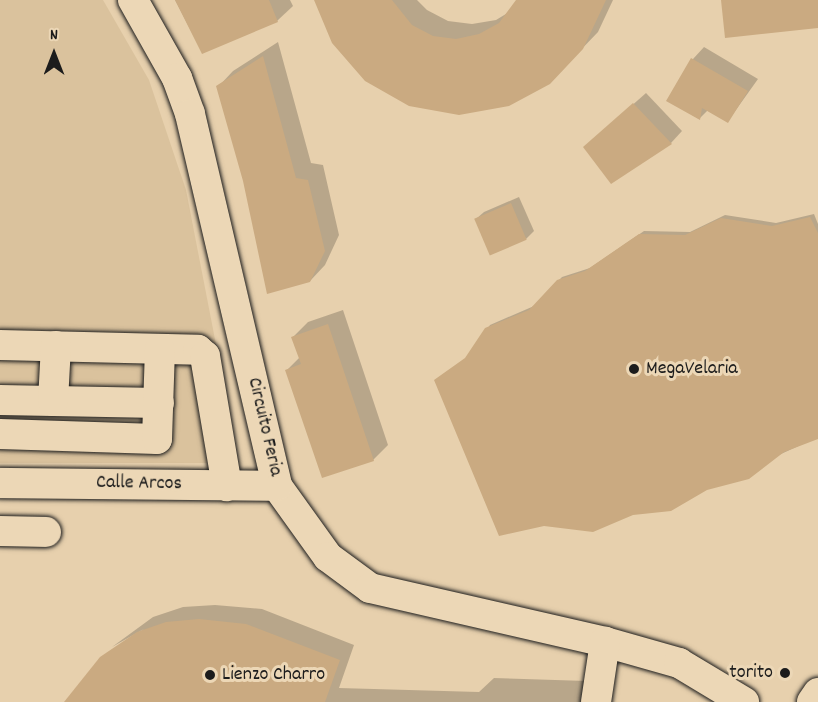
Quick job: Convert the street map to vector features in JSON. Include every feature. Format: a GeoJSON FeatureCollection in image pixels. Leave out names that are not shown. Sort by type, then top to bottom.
{"type":"FeatureCollection","features":[{"type":"Feature","properties":{"kind":"street","name":"Circuito Feria"},"geometry":{"type":"LineString","coordinates":[[133,0],[177,78],[190,114],[277,486],[328,557],[370,588],[605,642],[679,663],[744,702]]}},
{"type":"Feature","properties":{"kind":"street"},"geometry":{"type":"LineString","coordinates":[[0,345],[198,350],[205,356],[227,486]]}},
{"type":"Feature","properties":{"kind":"street"},"geometry":{"type":"LineString","coordinates":[[53,401],[56,346]]}},
{"type":"Feature","properties":{"kind":"street"},"geometry":{"type":"LineString","coordinates":[[0,434],[157,439],[160,350]]}},
{"type":"Feature","properties":{"kind":"street"},"geometry":{"type":"LineString","coordinates":[[0,400],[159,403]]}},
{"type":"Feature","properties":{"kind":"street","name":"Calle Arcos"},"geometry":{"type":"LineString","coordinates":[[0,483],[277,486]]}},
{"type":"Feature","properties":{"kind":"street"},"geometry":{"type":"LineString","coordinates":[[0,531],[46,532]]}},
{"type":"Feature","properties":{"kind":"street"},"geometry":{"type":"LineString","coordinates":[[596,702],[605,642]]}},
{"type":"Feature","properties":{"kind":"street"},"geometry":{"type":"LineString","coordinates":[[812,702],[818,693]]}},
{"type":"Feature","properties":{"kind":"shaded area"},"geometry":{"type":"Polygon","coordinates":[[[0,0],[103,0],[149,80],[186,190],[239,463],[0,463],[0,0]]]}},
{"type":"Feature","properties":{"kind":"building"},"geometry":{"type":"Polygon","coordinates":[[[175,0],[269,0],[278,22],[202,54],[175,0]]]}},
{"type":"Feature","properties":{"kind":"building"},"geometry":{"type":"Polygon","coordinates":[[[314,0],[392,0],[412,25],[433,36],[456,39],[479,34],[499,23],[516,0],[606,0],[583,49],[550,84],[509,106],[459,115],[409,106],[365,81],[332,43],[314,0]]]}},
{"type":"Feature","properties":{"kind":"building"},"geometry":{"type":"Polygon","coordinates":[[[721,0],[818,0],[818,28],[725,38],[721,0]]]}},
{"type":"Feature","properties":{"kind":"building"},"geometry":{"type":"Polygon","coordinates":[[[263,56],[296,178],[308,180],[325,251],[310,282],[267,294],[243,181],[216,86],[263,56]]]}},
{"type":"Feature","properties":{"kind":"building"},"geometry":{"type":"Polygon","coordinates":[[[691,58],[748,91],[728,123],[702,108],[700,120],[666,101],[691,58]]]}},
{"type":"Feature","properties":{"kind":"building"},"geometry":{"type":"Polygon","coordinates":[[[633,103],[672,144],[611,184],[583,147],[633,103]]]}},
{"type":"Feature","properties":{"kind":"building"},"geometry":{"type":"Polygon","coordinates":[[[511,203],[527,240],[490,255],[474,219],[511,203]]]}},
{"type":"Feature","properties":{"kind":"building","name":"MegaVelaria"},"geometry":{"type":"Polygon","coordinates":[[[810,217],[818,233],[818,439],[784,452],[749,479],[707,490],[671,511],[633,515],[593,532],[544,526],[499,536],[434,380],[465,358],[485,328],[529,310],[557,280],[585,271],[639,234],[685,235],[721,218],[772,226],[810,217]]]}},
{"type":"Feature","properties":{"kind":"building"},"geometry":{"type":"Polygon","coordinates":[[[328,324],[374,461],[322,478],[285,370],[301,364],[291,337],[328,324]]]}},
{"type":"Feature","properties":{"kind":"building","name":"Lienzo Charro"},"geometry":{"type":"Polygon","coordinates":[[[199,619],[246,624],[340,660],[325,702],[64,702],[100,657],[137,632],[166,622],[199,619]]]}},
{"type":"Feature","properties":{"kind":"place","name":"MegaVelaria"},"geometry":{"type":"Point","coordinates":[634,369]}},
{"type":"Feature","properties":{"kind":"place","name":"torito"},"geometry":{"type":"Point","coordinates":[785,673]}},
{"type":"Feature","properties":{"kind":"place","name":"Lienzo Charro"},"geometry":{"type":"Point","coordinates":[210,675]}}]}
